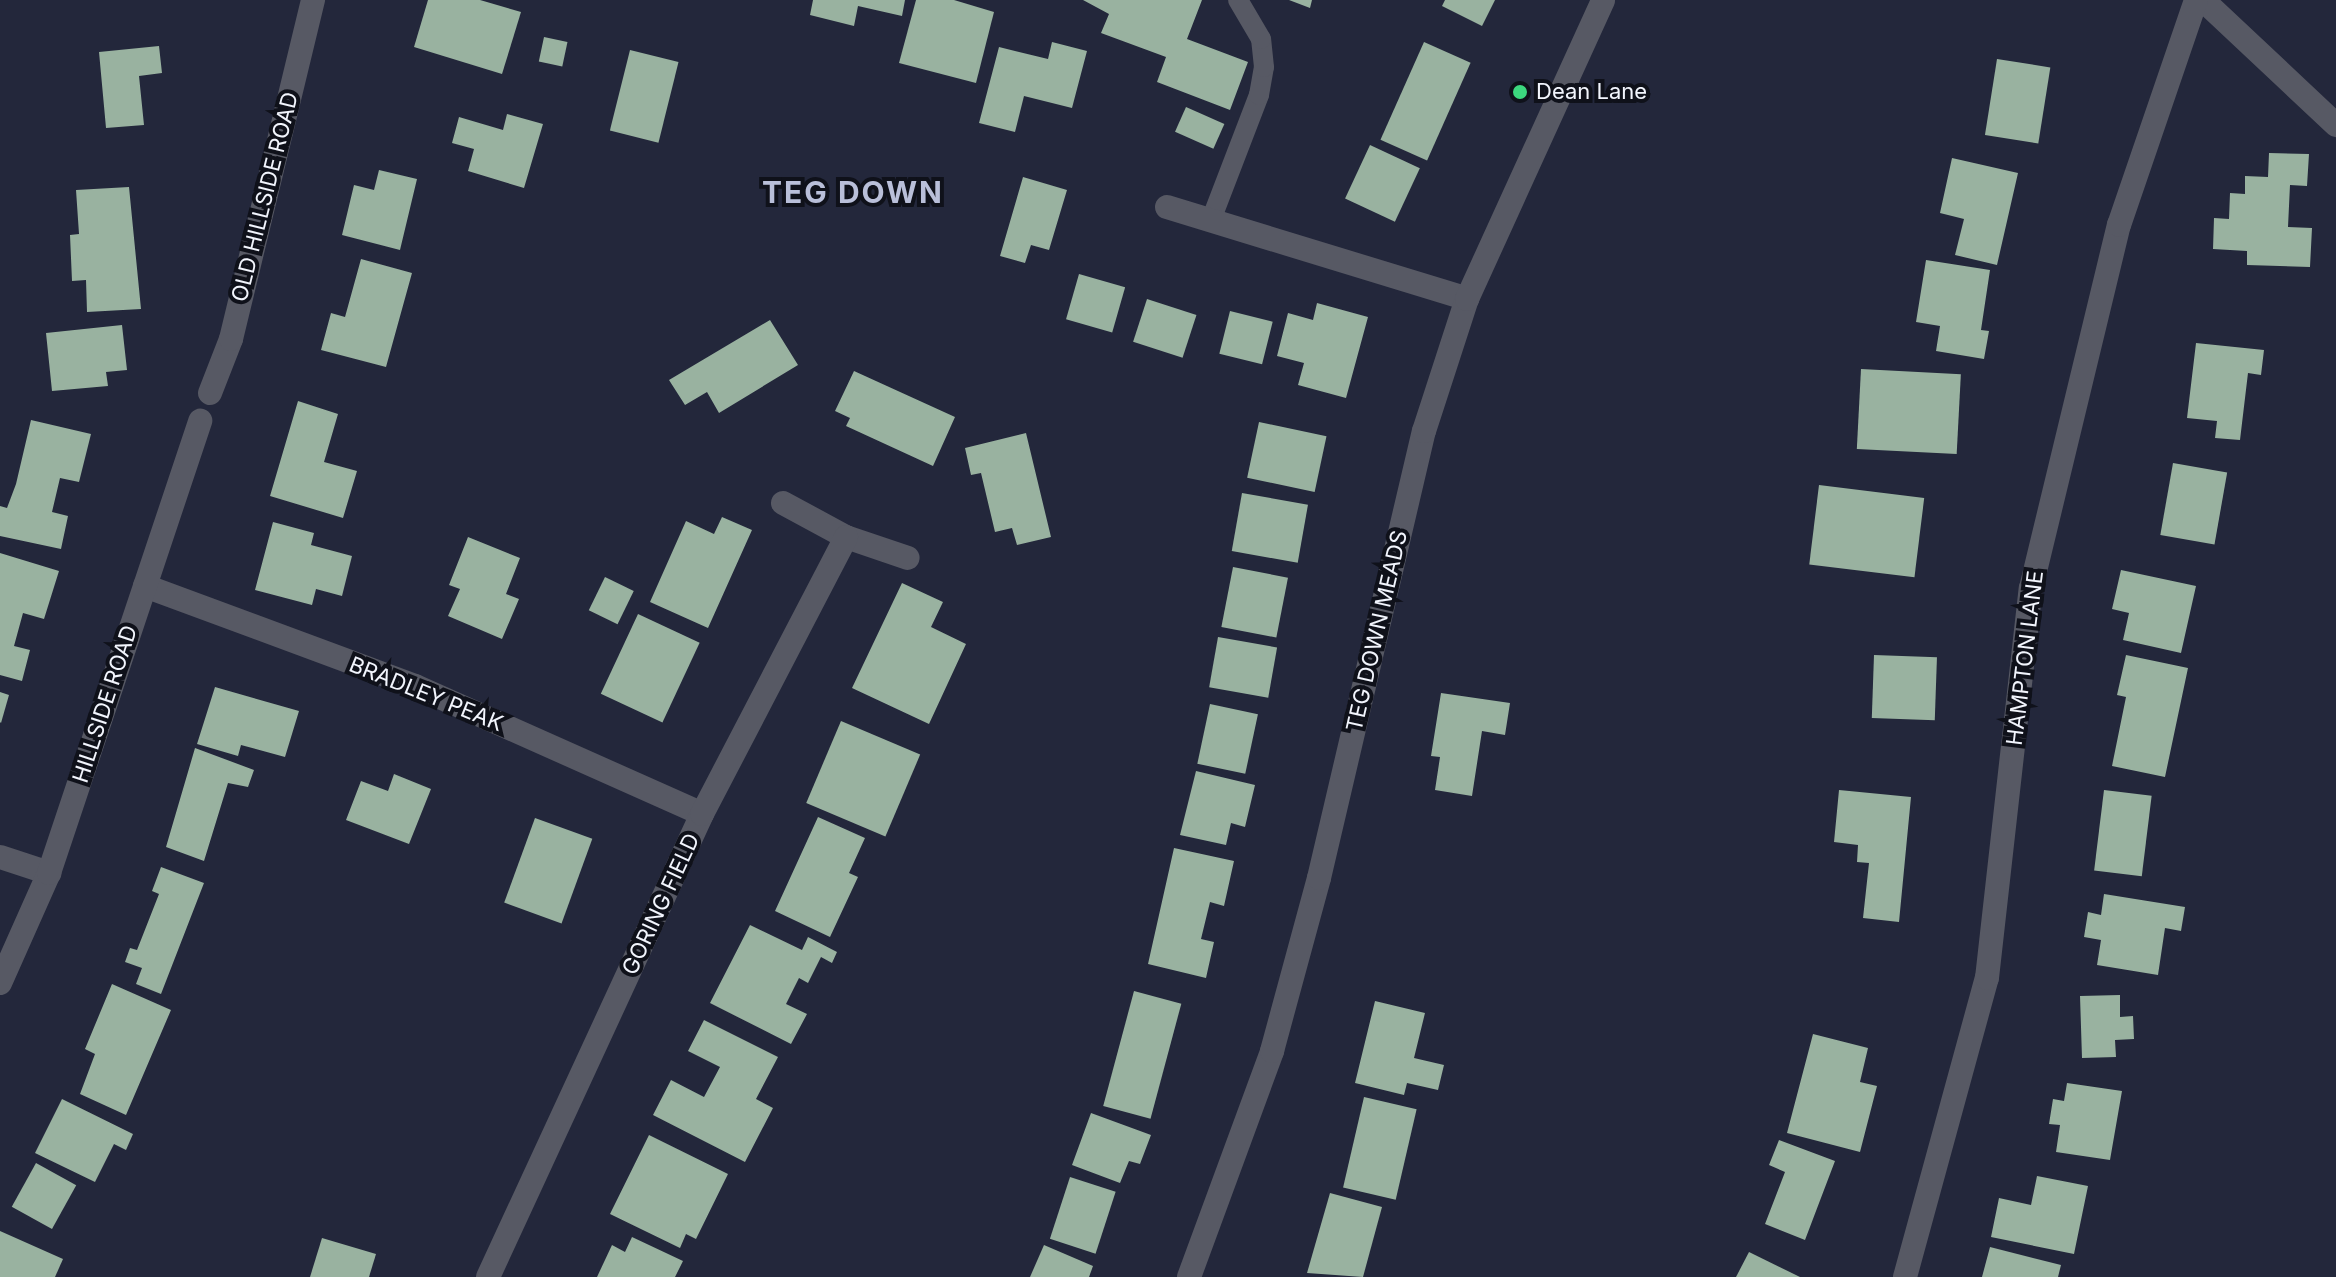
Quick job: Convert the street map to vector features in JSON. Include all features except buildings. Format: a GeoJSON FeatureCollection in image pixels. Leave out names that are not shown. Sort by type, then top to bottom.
{"type":"FeatureCollection","features":[{"type":"Feature","properties":{"kind":"street","name":"OLD HILLSIDE ROAD"},"geometry":{"type":"LineString","coordinates":[[210,393],[231,339],[313,0]]}},
{"type":"Feature","properties":{"kind":"street","name":"TEG DOWN MEADS"},"geometry":{"type":"LineString","coordinates":[[1189,1277],[1272,1051],[1319,878],[1424,431],[1467,299],[1603,0]]}},
{"type":"Feature","properties":{"kind":"street","name":"HAMPTON LANE"},"geometry":{"type":"LineString","coordinates":[[1905,1277],[1987,978],[2031,588],[2119,225],[2196,0]]}},
{"type":"Feature","properties":{"kind":"street"},"geometry":{"type":"LineString","coordinates":[[2203,0],[2336,125]]}},
{"type":"Feature","properties":{"kind":"street"},"geometry":{"type":"LineString","coordinates":[[1167,207],[1467,299]]}},
{"type":"Feature","properties":{"kind":"street","name":"HILLSIDE ROAD"},"geometry":{"type":"LineString","coordinates":[[0,983],[49,873],[200,421]]}},
{"type":"Feature","properties":{"kind":"street"},"geometry":{"type":"LineString","coordinates":[[783,503],[846,537],[908,558]]}},
{"type":"Feature","properties":{"kind":"street","name":"GORING FIELD"},"geometry":{"type":"LineString","coordinates":[[488,1277],[702,814],[846,537]]}},
{"type":"Feature","properties":{"kind":"street","name":"BRADLEY PEAK"},"geometry":{"type":"LineString","coordinates":[[145,586],[415,686],[702,814]]}},
{"type":"Feature","properties":{"kind":"street"},"geometry":{"type":"LineString","coordinates":[[0,857],[49,873]]}},
{"type":"Feature","properties":{"kind":"lane"},"geometry":{"type":"LineString","coordinates":[[1211,220],[1259,95],[1264,67],[1261,39],[1238,0]]}},
{"type":"Feature","properties":{"kind":"place","name":"Dean Lane"},"geometry":{"type":"Point","coordinates":[1520,92]}},
{"type":"Feature","properties":{"kind":"district","name":"TEG DOWN"},"geometry":{"type":"Point","coordinates":[853,192]}}]}
